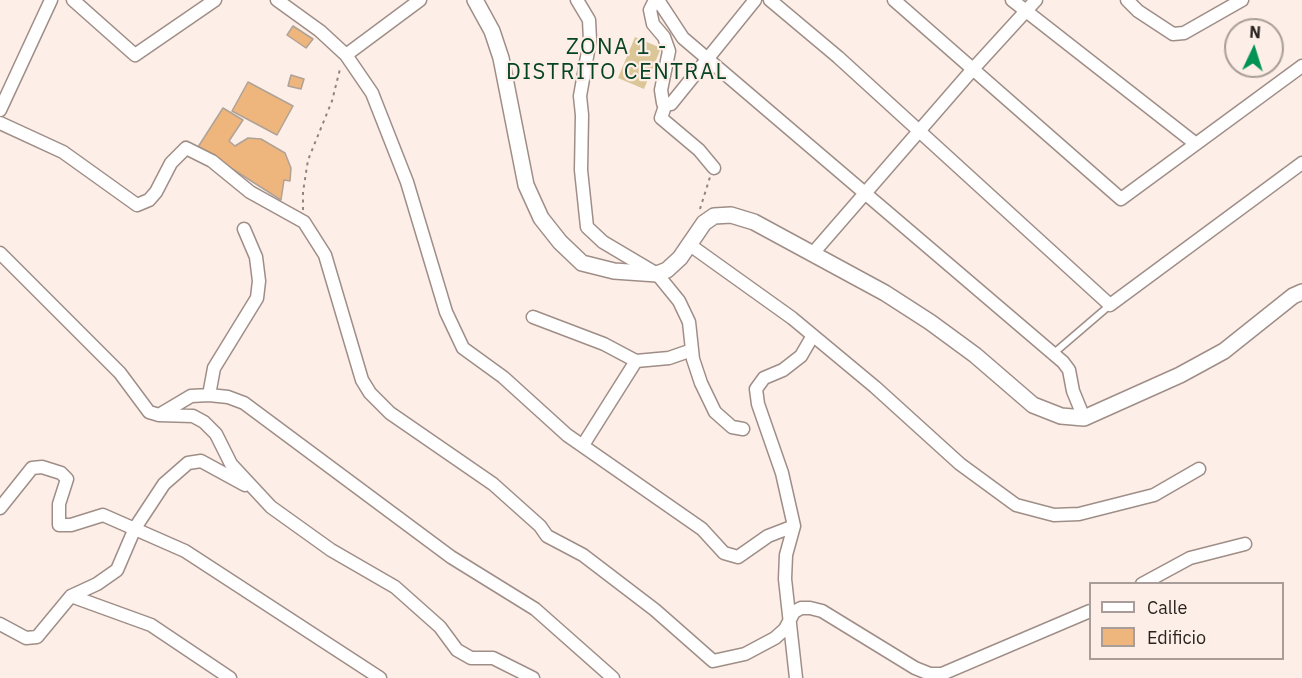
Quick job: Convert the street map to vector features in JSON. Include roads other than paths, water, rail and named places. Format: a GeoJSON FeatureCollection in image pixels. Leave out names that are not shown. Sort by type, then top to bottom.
{"type":"FeatureCollection","features":[{"type":"Feature","properties":{"kind":"street"},"geometry":{"type":"LineString","coordinates":[[0,110],[51,0]]}},
{"type":"Feature","properties":{"kind":"street"},"geometry":{"type":"LineString","coordinates":[[74,0],[135,55],[215,0]]}},
{"type":"Feature","properties":{"kind":"street"},"geometry":{"type":"LineString","coordinates":[[277,0],[320,31],[346,55],[372,93],[407,182],[446,312],[463,348],[503,377],[567,435],[702,529],[724,553],[738,557],[768,536],[794,526]]}},
{"type":"Feature","properties":{"kind":"street"},"geometry":{"type":"LineString","coordinates":[[346,55],[420,0]]}},
{"type":"Feature","properties":{"kind":"street"},"geometry":{"type":"LineString","coordinates":[[476,0],[492,31],[501,58],[526,185],[541,218],[560,242],[582,263],[614,271],[657,274],[667,270],[690,245],[704,223],[714,216],[731,215],[754,222],[814,252],[930,322],[982,361],[1033,405],[1062,416],[1084,418],[1180,375],[1224,351],[1293,296],[1302,292]]}},
{"type":"Feature","properties":{"kind":"street"},"geometry":{"type":"LineString","coordinates":[[577,0],[589,20],[590,30],[580,96],[581,170],[587,227],[603,242],[657,274],[680,301],[689,322],[692,350],[701,383],[715,412],[732,427],[743,429]]}},
{"type":"Feature","properties":{"kind":"street"},"geometry":{"type":"LineString","coordinates":[[755,0],[707,57],[677,99],[670,104],[663,103],[661,90],[669,51],[664,37],[653,24],[650,10],[657,0],[683,38],[707,57],[1054,353],[1069,370],[1073,391],[1084,418]]}},
{"type":"Feature","properties":{"kind":"street"},"geometry":{"type":"LineString","coordinates":[[770,0],[919,130],[1110,305],[1302,163]]}},
{"type":"Feature","properties":{"kind":"street"},"geometry":{"type":"LineString","coordinates":[[894,0],[1121,199],[1302,66]]}},
{"type":"Feature","properties":{"kind":"street"},"geometry":{"type":"LineString","coordinates":[[1012,0],[1196,144]]}},
{"type":"Feature","properties":{"kind":"street"},"geometry":{"type":"LineString","coordinates":[[814,252],[919,130],[1036,0]]}},
{"type":"Feature","properties":{"kind":"street"},"geometry":{"type":"LineString","coordinates":[[1127,0],[1138,11],[1173,34],[1184,33],[1242,0]]}},
{"type":"Feature","properties":{"kind":"street"},"geometry":{"type":"LineString","coordinates":[[666,103],[661,118],[699,150],[714,168]]}},
{"type":"Feature","properties":{"kind":"street"},"geometry":{"type":"LineString","coordinates":[[0,123],[63,152],[126,200],[137,205],[149,200],[171,163],[186,148],[212,161],[250,192],[304,222],[325,255],[363,380],[370,393],[390,413],[493,484],[540,526],[547,536],[583,555],[655,610],[713,661],[745,654],[775,638],[801,608],[822,611],[915,668],[942,674],[1089,611]]}},
{"type":"Feature","properties":{"kind":"street"},"geometry":{"type":"LineString","coordinates":[[209,395],[214,368],[257,298],[259,281],[256,257],[244,229]]}},
{"type":"Feature","properties":{"kind":"street"},"geometry":{"type":"LineString","coordinates":[[690,245],[738,277],[875,387],[918,429],[960,464],[1016,505],[1054,515],[1078,514],[1154,495],[1199,469]]}},
{"type":"Feature","properties":{"kind":"street"},"geometry":{"type":"LineString","coordinates":[[0,253],[120,373],[148,412],[159,415],[193,416],[204,422],[216,434],[231,464],[252,489],[286,519],[331,550],[395,587],[440,627],[457,650],[471,658],[493,658],[533,678]]}},
{"type":"Feature","properties":{"kind":"street"},"geometry":{"type":"LineString","coordinates":[[533,317],[604,344],[636,361],[669,358],[692,350]]}},
{"type":"Feature","properties":{"kind":"street"},"geometry":{"type":"LineString","coordinates":[[796,678],[785,571],[786,555],[794,526],[782,473],[758,404],[756,389],[764,378],[783,370],[801,356],[812,337]]}},
{"type":"Feature","properties":{"kind":"street"},"geometry":{"type":"LineString","coordinates":[[583,445],[636,361]]}},
{"type":"Feature","properties":{"kind":"street"},"geometry":{"type":"LineString","coordinates":[[159,415],[191,396],[228,397],[244,404],[451,557],[535,609],[614,678]]}},
{"type":"Feature","properties":{"kind":"street"},"geometry":{"type":"LineString","coordinates":[[0,624],[26,638],[38,637],[71,596],[97,584],[117,570],[135,528],[164,484],[188,463],[201,461],[252,489]]}},
{"type":"Feature","properties":{"kind":"street"},"geometry":{"type":"LineString","coordinates":[[0,508],[32,468],[42,467],[61,473],[67,479],[59,504],[59,525],[71,525],[103,515],[185,551],[380,678]]}},
{"type":"Feature","properties":{"kind":"street"},"geometry":{"type":"LineString","coordinates":[[1146,582],[1190,558],[1245,544]]}},
{"type":"Feature","properties":{"kind":"street"},"geometry":{"type":"LineString","coordinates":[[71,596],[151,625],[230,678]]}},
{"type":"Feature","properties":{"kind":"lane"},"geometry":{"type":"LineString","coordinates":[[1054,353],[1110,305]]}},
{"type":"Feature","properties":{"kind":"district","name":"ZONA 1 - DISTRITO CENTRAL"},"geometry":{"type":"Point","coordinates":[617,60]}}]}
